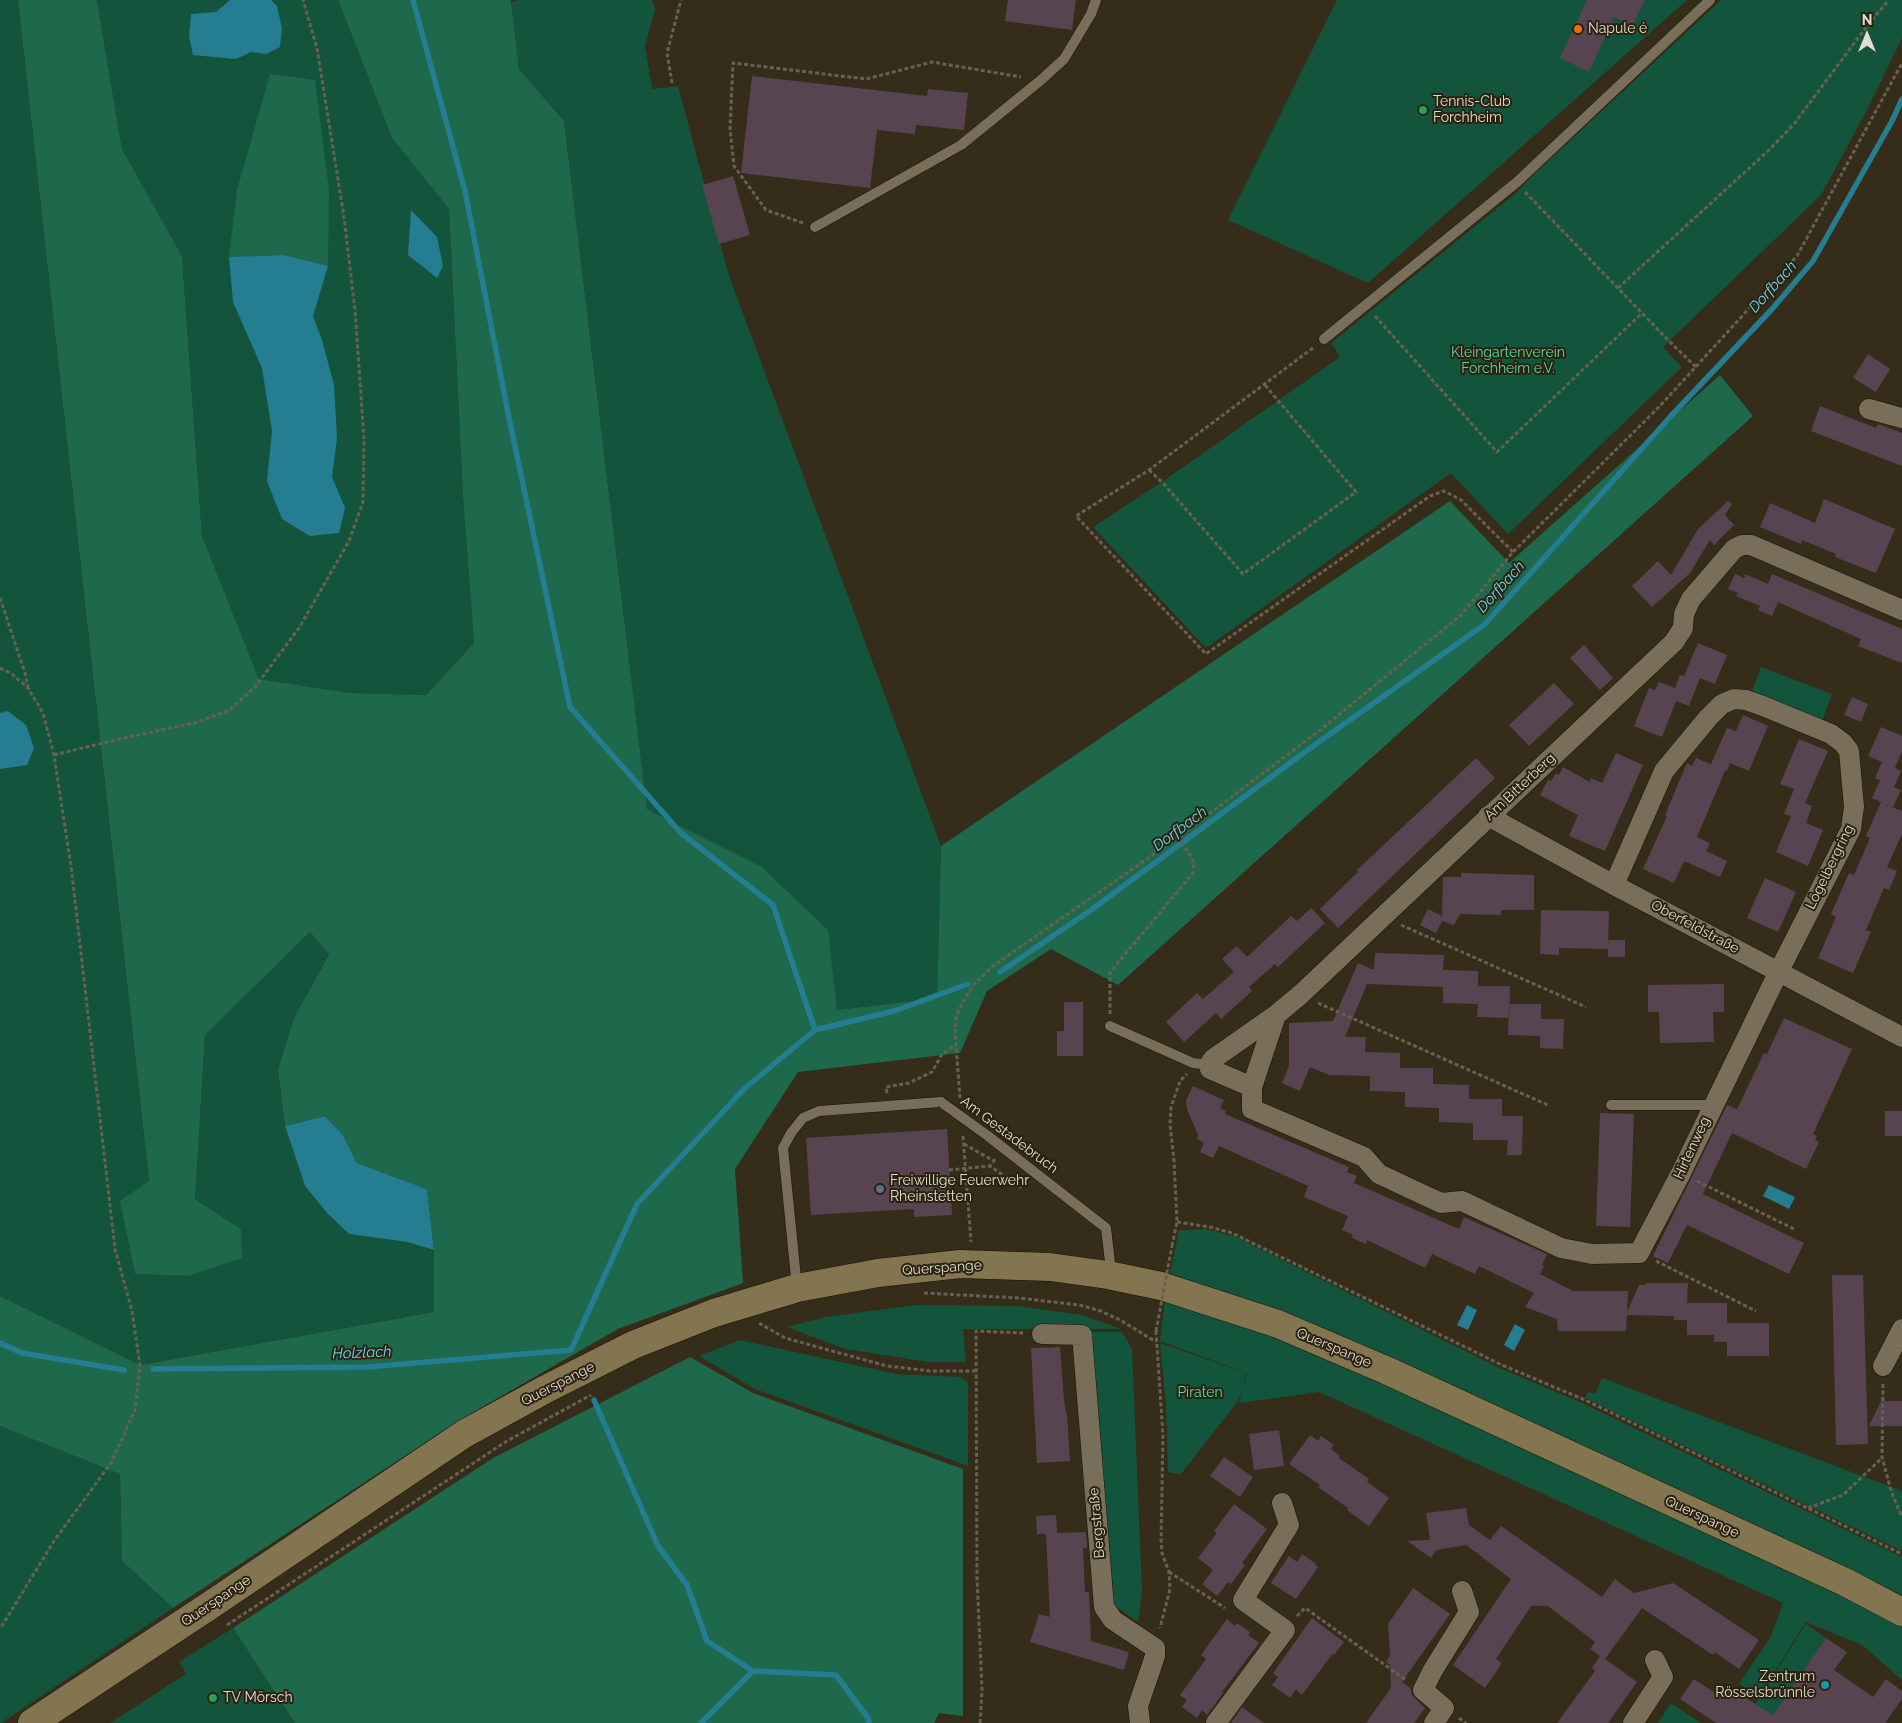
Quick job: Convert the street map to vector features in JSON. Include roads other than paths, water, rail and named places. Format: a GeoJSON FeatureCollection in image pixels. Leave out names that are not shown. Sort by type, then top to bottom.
{"type":"FeatureCollection","features":[{"type":"Feature","properties":{"kind":"main road","name":"Querspange"},"geometry":{"type":"LineString","coordinates":[[32,1723],[464,1434],[546,1389],[633,1345],[714,1313],[797,1288],[878,1273],[960,1264],[1050,1267],[1108,1275],[1161,1286],[1278,1324],[1388,1371],[1845,1582],[1902,1612]]}},
{"type":"Feature","properties":{"kind":"street"},"geometry":{"type":"LineString","coordinates":[[1869,409],[1902,418]]}},
{"type":"Feature","properties":{"kind":"street","name":"Am Bitterberg"},"geometry":{"type":"LineString","coordinates":[[1208,1065],[1213,1059],[1276,1015],[1300,995],[1674,642],[1683,628],[1684,614],[1691,599],[1726,556],[1734,549],[1742,545],[1751,545],[1902,610]]}},
{"type":"Feature","properties":{"kind":"street","name":"Lögelbergring"},"geometry":{"type":"LineString","coordinates":[[1614,885],[1664,771],[1722,704],[1734,699],[1746,700],[1831,734],[1843,743],[1849,751],[1853,820],[1845,841],[1779,971]]}},
{"type":"Feature","properties":{"kind":"street","name":"Oberfeldstraße"},"geometry":{"type":"LineString","coordinates":[[1488,816],[1614,885],[1902,1037]]}},
{"type":"Feature","properties":{"kind":"street","name":"Hirtenweg"},"geometry":{"type":"LineString","coordinates":[[1252,1087],[1252,1108],[1364,1157],[1379,1174],[1441,1202],[1462,1201],[1561,1248],[1592,1254],[1640,1253],[1681,1174],[1779,971]]}},
{"type":"Feature","properties":{"kind":"street"},"geometry":{"type":"LineString","coordinates":[[1208,1065],[1210,1069],[1252,1087],[1276,1015]]}},
{"type":"Feature","properties":{"kind":"street"},"geometry":{"type":"LineString","coordinates":[[1883,1366],[1902,1329]]}},
{"type":"Feature","properties":{"kind":"street","name":"Bergstraße"},"geometry":{"type":"LineString","coordinates":[[1042,1334],[1082,1335],[1104,1607],[1113,1620],[1155,1648],[1155,1656],[1138,1706],[1140,1723]]}},
{"type":"Feature","properties":{"kind":"street"},"geometry":{"type":"LineString","coordinates":[[1216,1723],[1285,1630],[1243,1600],[1289,1525],[1282,1503]]}},
{"type":"Feature","properties":{"kind":"street"},"geometry":{"type":"LineString","coordinates":[[1434,1723],[1444,1708],[1423,1690],[1433,1670],[1469,1612],[1462,1591]]}},
{"type":"Feature","properties":{"kind":"street"},"geometry":{"type":"LineString","coordinates":[[1633,1723],[1663,1677],[1655,1660]]}},
{"type":"Feature","properties":{"kind":"lane"},"geometry":{"type":"LineString","coordinates":[[815,227],[961,145],[1064,59],[1091,14],[1096,0]]}},
{"type":"Feature","properties":{"kind":"lane"},"geometry":{"type":"LineString","coordinates":[[1324,339],[1516,182],[1710,0]]}},
{"type":"Feature","properties":{"kind":"lane"},"geometry":{"type":"LineString","coordinates":[[1110,1026],[1193,1063],[1208,1065]]}},
{"type":"Feature","properties":{"kind":"lane","name":"Am Gestadebruch"},"geometry":{"type":"LineString","coordinates":[[797,1288],[783,1148],[791,1133],[803,1118],[819,1111],[941,1102],[1004,1148],[1106,1228],[1110,1262],[1108,1275]]}},
{"type":"Feature","properties":{"kind":"lane"},"geometry":{"type":"LineString","coordinates":[[1611,1105],[1713,1105]]}},
{"type":"Feature","properties":{"kind":"water"},"geometry":{"type":"Polygon","coordinates":[[[230,0],[271,0],[277,6],[282,28],[280,47],[266,54],[251,52],[236,59],[193,55],[189,36],[191,14],[216,12],[230,0]]]}},
{"type":"Feature","properties":{"kind":"water"},"geometry":{"type":"Polygon","coordinates":[[[411,210],[437,237],[443,266],[437,278],[408,255],[411,210]]]}},
{"type":"Feature","properties":{"kind":"water"},"geometry":{"type":"Polygon","coordinates":[[[284,255],[328,266],[313,316],[322,340],[334,385],[337,438],[332,477],[345,508],[339,533],[310,536],[282,519],[267,481],[272,431],[262,368],[233,302],[229,257],[284,255]]]}},
{"type":"Feature","properties":{"kind":"water"},"geometry":{"type":"Polygon","coordinates":[[[8,711],[26,725],[34,748],[27,765],[0,769],[0,713],[8,711]]]}},
{"type":"Feature","properties":{"kind":"water"},"geometry":{"type":"Polygon","coordinates":[[[325,1116],[343,1135],[357,1163],[427,1189],[434,1250],[407,1242],[349,1234],[327,1213],[305,1186],[285,1126],[325,1116]]]}},
{"type":"Feature","properties":{"kind":"water"},"geometry":{"type":"Polygon","coordinates":[[[1769,1185],[1795,1197],[1789,1209],[1763,1196],[1769,1185]]]}},
{"type":"Feature","properties":{"kind":"water"},"geometry":{"type":"Polygon","coordinates":[[[1467,1305],[1477,1310],[1468,1330],[1457,1325],[1467,1305]]]}},
{"type":"Feature","properties":{"kind":"water"},"geometry":{"type":"Polygon","coordinates":[[[1515,1324],[1525,1330],[1514,1351],[1504,1345],[1515,1324]]]}},
{"type":"Feature","properties":{"kind":"waterway"},"geometry":{"type":"LineString","coordinates":[[413,0],[465,191],[509,418],[570,707],[681,833],[773,905],[815,1030]]}},
{"type":"Feature","properties":{"kind":"waterway","name":"Dorfbach"},"geometry":{"type":"LineString","coordinates":[[1000,972],[1091,910],[1309,749],[1485,624],[1670,417],[1773,308],[1813,261],[1892,121],[1902,99]]}},
{"type":"Feature","properties":{"kind":"waterway"},"geometry":{"type":"LineString","coordinates":[[153,1369],[367,1367],[571,1350],[637,1204],[745,1088],[815,1030],[894,1011],[968,984]]}},
{"type":"Feature","properties":{"kind":"waterway","name":"Holzlach"},"geometry":{"type":"LineString","coordinates":[[0,1343],[22,1353],[124,1370]]}},
{"type":"Feature","properties":{"kind":"waterway"},"geometry":{"type":"LineString","coordinates":[[594,1400],[658,1546],[687,1585],[707,1641],[753,1671],[836,1675],[868,1718],[869,1723]]}},
{"type":"Feature","properties":{"kind":"waterway"},"geometry":{"type":"LineString","coordinates":[[701,1723],[753,1671]]}},
{"type":"Feature","properties":{"kind":"place","name":"Napule é"},"geometry":{"type":"Point","coordinates":[1578,29]}},
{"type":"Feature","properties":{"kind":"place","name":"Tennis-Club Forchheim"},"geometry":{"type":"Point","coordinates":[1423,110]}},
{"type":"Feature","properties":{"kind":"place","name":"Freiwillige Feuerwehr Rheinstetten"},"geometry":{"type":"Point","coordinates":[880,1189]}},
{"type":"Feature","properties":{"kind":"place","name":"Zentrum Rösselsbrünnle"},"geometry":{"type":"Point","coordinates":[1825,1685]}},
{"type":"Feature","properties":{"kind":"place","name":"TV Mörsch"},"geometry":{"type":"Point","coordinates":[213,1698]}},
{"type":"Feature","properties":{"kind":"park label","name":"Kleingartenverein Forchheim e.V."},"geometry":{"type":"Point","coordinates":[1508,362]}},
{"type":"Feature","properties":{"kind":"park label","name":"Piraten"},"geometry":{"type":"Point","coordinates":[1200,1393]}}]}
